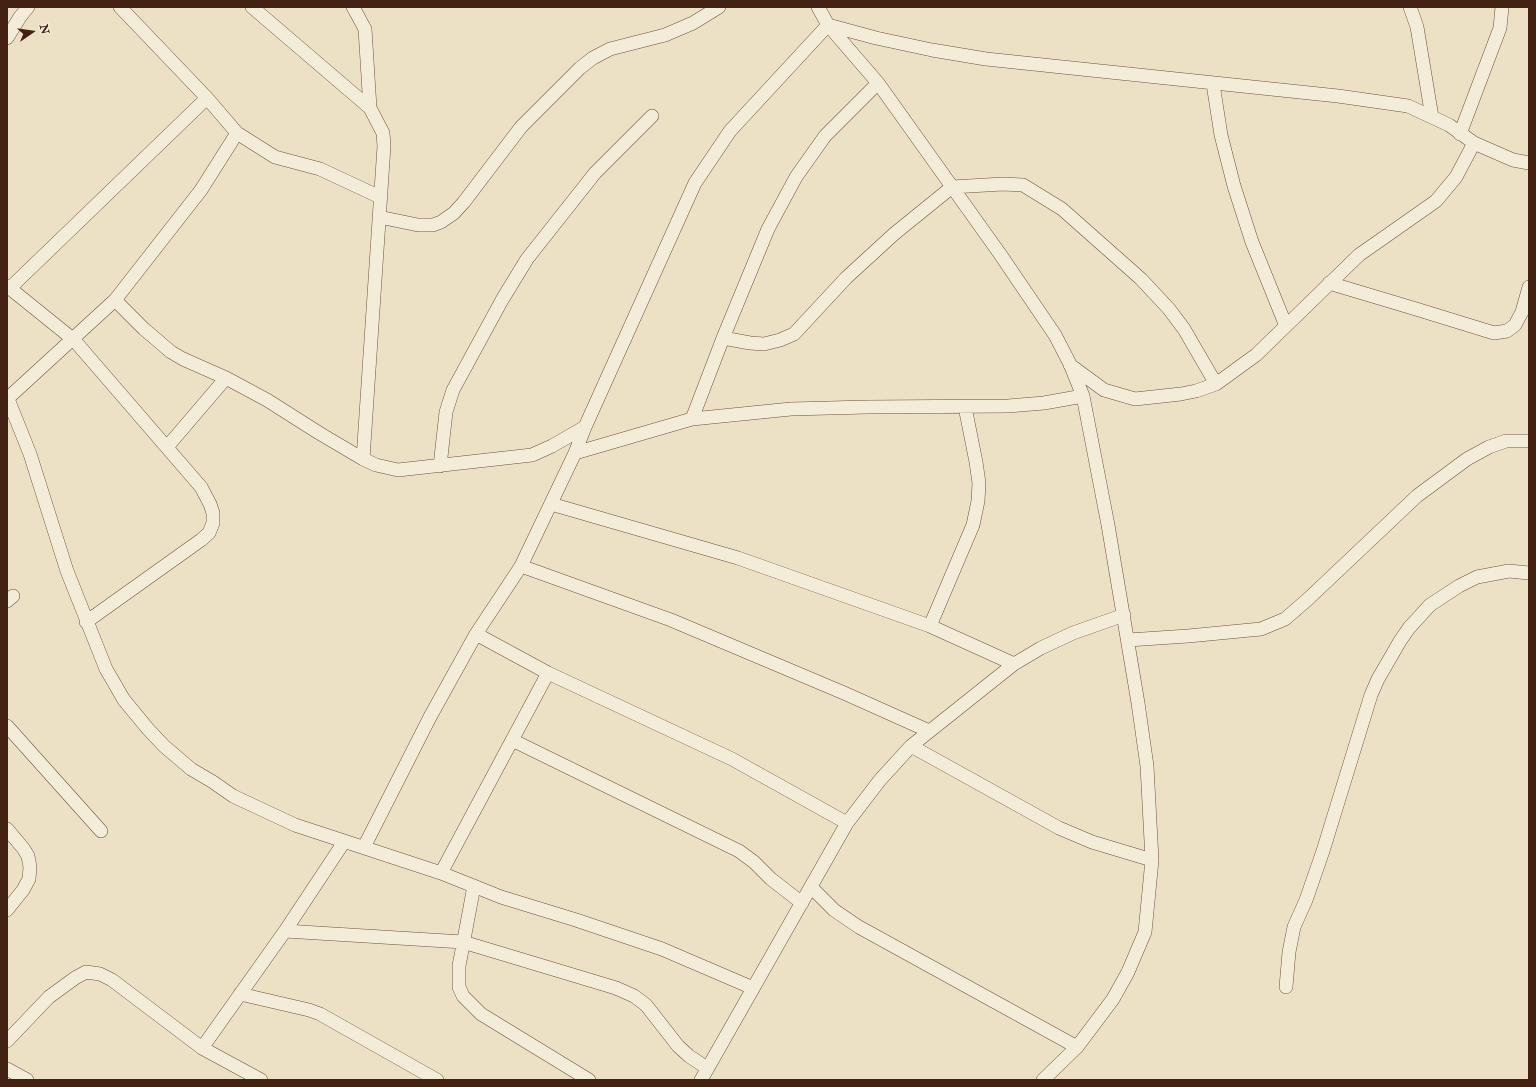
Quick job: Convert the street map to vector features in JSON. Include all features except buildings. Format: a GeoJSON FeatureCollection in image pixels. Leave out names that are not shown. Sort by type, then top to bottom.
{"type":"FeatureCollection","features":[{"type":"Feature","properties":{"kind":"street"},"geometry":{"type":"LineString","coordinates":[[7,38],[28,7]]}},
{"type":"Feature","properties":{"kind":"street"},"geometry":{"type":"LineString","coordinates":[[120,7],[207,98],[237,133],[275,157],[320,169],[380,197]]}},
{"type":"Feature","properties":{"kind":"street"},"geometry":{"type":"LineString","coordinates":[[252,7],[370,108],[383,133],[384,146],[363,459]]}},
{"type":"Feature","properties":{"kind":"street"},"geometry":{"type":"LineString","coordinates":[[353,7],[365,29],[370,108]]}},
{"type":"Feature","properties":{"kind":"street"},"geometry":{"type":"LineString","coordinates":[[379,217],[418,226],[433,225],[441,222],[454,213],[464,202],[521,127],[580,68],[593,58],[610,49],[665,35],[693,23],[719,7]]}},
{"type":"Feature","properties":{"kind":"street"},"geometry":{"type":"LineString","coordinates":[[818,7],[828,25],[878,83],[1000,254],[1055,335],[1070,364],[1083,396],[1124,615],[1147,766],[1152,860],[1145,932],[1128,972],[1113,999],[1077,1047],[1042,1080]]}},
{"type":"Feature","properties":{"kind":"street"},"geometry":{"type":"LineString","coordinates":[[1410,7],[1417,28],[1432,117]]}},
{"type":"Feature","properties":{"kind":"street"},"geometry":{"type":"LineString","coordinates":[[1460,134],[1500,28],[1502,7]]}},
{"type":"Feature","properties":{"kind":"street"},"geometry":{"type":"LineString","coordinates":[[828,25],[876,38],[932,50],[986,59],[1338,96],[1408,106],[1449,125],[1474,143],[1513,160],[1529,163]]}},
{"type":"Feature","properties":{"kind":"street"},"geometry":{"type":"LineString","coordinates":[[364,847],[430,717],[476,634],[521,566],[576,453],[585,427],[695,183],[730,131],[828,25]]}},
{"type":"Feature","properties":{"kind":"street"},"geometry":{"type":"LineString","coordinates":[[692,419],[723,338],[768,230],[796,176],[825,136],[878,83]]}},
{"type":"Feature","properties":{"kind":"street"},"geometry":{"type":"LineString","coordinates":[[1213,84],[1221,135],[1236,193],[1252,242],[1286,326]]}},
{"type":"Feature","properties":{"kind":"street"},"geometry":{"type":"LineString","coordinates":[[86,622],[209,533],[213,523],[213,513],[201,487],[74,340],[8,287],[207,98]]}},
{"type":"Feature","properties":{"kind":"street"},"geometry":{"type":"LineString","coordinates":[[440,466],[446,412],[453,390],[502,300],[527,259],[595,174],[652,116]]}},
{"type":"Feature","properties":{"kind":"street"},"geometry":{"type":"LineString","coordinates":[[237,133],[201,190],[115,300],[74,340],[7,399],[30,454],[67,570],[86,622],[106,669],[124,700],[164,746],[191,769],[233,796],[295,825],[440,873],[502,897],[662,949],[753,988]]}},
{"type":"Feature","properties":{"kind":"street"},"geometry":{"type":"LineString","coordinates":[[1070,364],[1104,390],[1135,399],[1181,394],[1196,391],[1216,384],[1256,355],[1359,255],[1436,201],[1456,177],[1474,143]]}},
{"type":"Feature","properties":{"kind":"street"},"geometry":{"type":"LineString","coordinates":[[723,338],[764,344],[780,340],[794,334],[846,278],[894,234],[952,186],[1003,184],[1023,185],[1062,209],[1141,279],[1169,309],[1184,329],[1216,384]]}},
{"type":"Feature","properties":{"kind":"street"},"geometry":{"type":"LineString","coordinates":[[1329,283],[1494,333],[1507,331],[1515,325],[1522,312],[1529,287]]}},
{"type":"Feature","properties":{"kind":"street"},"geometry":{"type":"LineString","coordinates":[[115,300],[144,329],[171,352],[226,378],[285,411],[363,459],[376,465],[398,470],[532,455],[552,446],[585,427]]}},
{"type":"Feature","properties":{"kind":"street"},"geometry":{"type":"LineString","coordinates":[[166,447],[226,378]]}},
{"type":"Feature","properties":{"kind":"street"},"geometry":{"type":"LineString","coordinates":[[576,453],[692,419],[791,409],[1008,406],[1044,403],[1083,396]]}},
{"type":"Feature","properties":{"kind":"street"},"geometry":{"type":"LineString","coordinates":[[930,626],[973,525],[978,501],[979,483],[965,407]]}},
{"type":"Feature","properties":{"kind":"street"},"geometry":{"type":"LineString","coordinates":[[1128,640],[1261,629],[1285,619],[1417,496],[1467,459],[1489,447],[1506,441],[1529,441]]}},
{"type":"Feature","properties":{"kind":"street"},"geometry":{"type":"LineString","coordinates":[[550,504],[738,558],[930,626],[1014,664]]}},
{"type":"Feature","properties":{"kind":"street"},"geometry":{"type":"LineString","coordinates":[[521,566],[672,620],[929,731]]}},
{"type":"Feature","properties":{"kind":"street"},"geometry":{"type":"LineString","coordinates":[[1286,987],[1289,952],[1294,927],[1306,900],[1323,851],[1371,695],[1378,679],[1400,641],[1409,628],[1430,605],[1459,586],[1477,577],[1509,571],[1529,573]]}},
{"type":"Feature","properties":{"kind":"street"},"geometry":{"type":"LineString","coordinates":[[701,1080],[846,823],[872,790],[911,746],[1014,664],[1041,648],[1073,633],[1124,615]]}},
{"type":"Feature","properties":{"kind":"street"},"geometry":{"type":"LineString","coordinates":[[476,634],[548,673],[732,759],[846,823]]}},
{"type":"Feature","properties":{"kind":"street"},"geometry":{"type":"LineString","coordinates":[[440,873],[548,673]]}},
{"type":"Feature","properties":{"kind":"street"},"geometry":{"type":"LineString","coordinates":[[7,726],[101,831]]}},
{"type":"Feature","properties":{"kind":"street"},"geometry":{"type":"LineString","coordinates":[[512,740],[739,850],[771,879],[802,903]]}},
{"type":"Feature","properties":{"kind":"street"},"geometry":{"type":"LineString","coordinates":[[911,746],[1059,828],[1092,842],[1152,860]]}},
{"type":"Feature","properties":{"kind":"street"},"geometry":{"type":"LineString","coordinates":[[7,829],[28,856],[30,866],[29,879],[23,890],[7,910]]}},
{"type":"Feature","properties":{"kind":"street"},"geometry":{"type":"LineString","coordinates":[[202,1048],[285,931],[344,842]]}},
{"type":"Feature","properties":{"kind":"street"},"geometry":{"type":"LineString","coordinates":[[474,886],[459,966],[459,987],[463,996],[481,1014],[589,1080]]}},
{"type":"Feature","properties":{"kind":"street"},"geometry":{"type":"LineString","coordinates":[[811,887],[834,910],[859,927],[1077,1047]]}},
{"type":"Feature","properties":{"kind":"street"},"geometry":{"type":"LineString","coordinates":[[285,931],[463,942],[616,988],[634,996],[646,1005],[678,1046],[707,1068]]}},
{"type":"Feature","properties":{"kind":"street"},"geometry":{"type":"LineString","coordinates":[[7,1041],[49,997],[75,978],[86,972],[100,974],[112,980],[202,1048],[261,1080]]}},
{"type":"Feature","properties":{"kind":"street"},"geometry":{"type":"LineString","coordinates":[[240,994],[309,1010],[320,1014],[437,1080]]}},
{"type":"Feature","properties":{"kind":"street"},"geometry":{"type":"LineString","coordinates":[[7,1069],[27,1080]]}}]}
